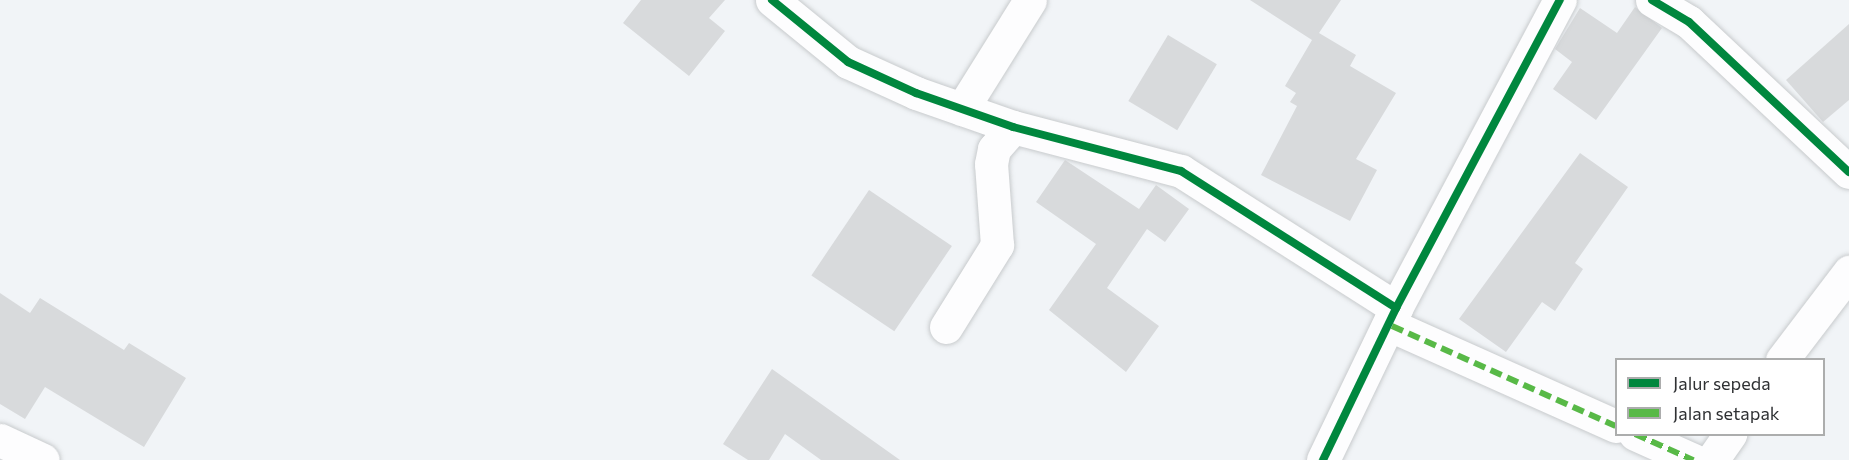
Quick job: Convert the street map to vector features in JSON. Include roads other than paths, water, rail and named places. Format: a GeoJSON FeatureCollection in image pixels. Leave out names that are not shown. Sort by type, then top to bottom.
{"type":"FeatureCollection","features":[{"type":"Feature","properties":{"kind":"street"},"geometry":{"type":"LineString","coordinates":[[772,0],[848,62],[1013,127],[1181,171],[1394,317],[1615,425]]}},
{"type":"Feature","properties":{"kind":"street"},"geometry":{"type":"LineString","coordinates":[[963,109],[1030,0]]}},
{"type":"Feature","properties":{"kind":"street"},"geometry":{"type":"LineString","coordinates":[[1323,460],[1394,317],[1560,0]]}},
{"type":"Feature","properties":{"kind":"street"},"geometry":{"type":"LineString","coordinates":[[1652,0],[1689,22],[1849,172]]}},
{"type":"Feature","properties":{"kind":"street"},"geometry":{"type":"LineString","coordinates":[[946,327],[997,244],[991,164],[994,149],[1013,127]]}},
{"type":"Feature","properties":{"kind":"street"},"geometry":{"type":"LineString","coordinates":[[1784,358],[1849,272]]}},
{"type":"Feature","properties":{"kind":"street"},"geometry":{"type":"LineString","coordinates":[[1637,436],[1693,460]]}},
{"type":"Feature","properties":{"kind":"street"},"geometry":{"type":"LineString","coordinates":[[1712,460],[1729,436]]}},
{"type":"Feature","properties":{"kind":"street"},"geometry":{"type":"LineString","coordinates":[[0,440],[43,460]]}}]}
